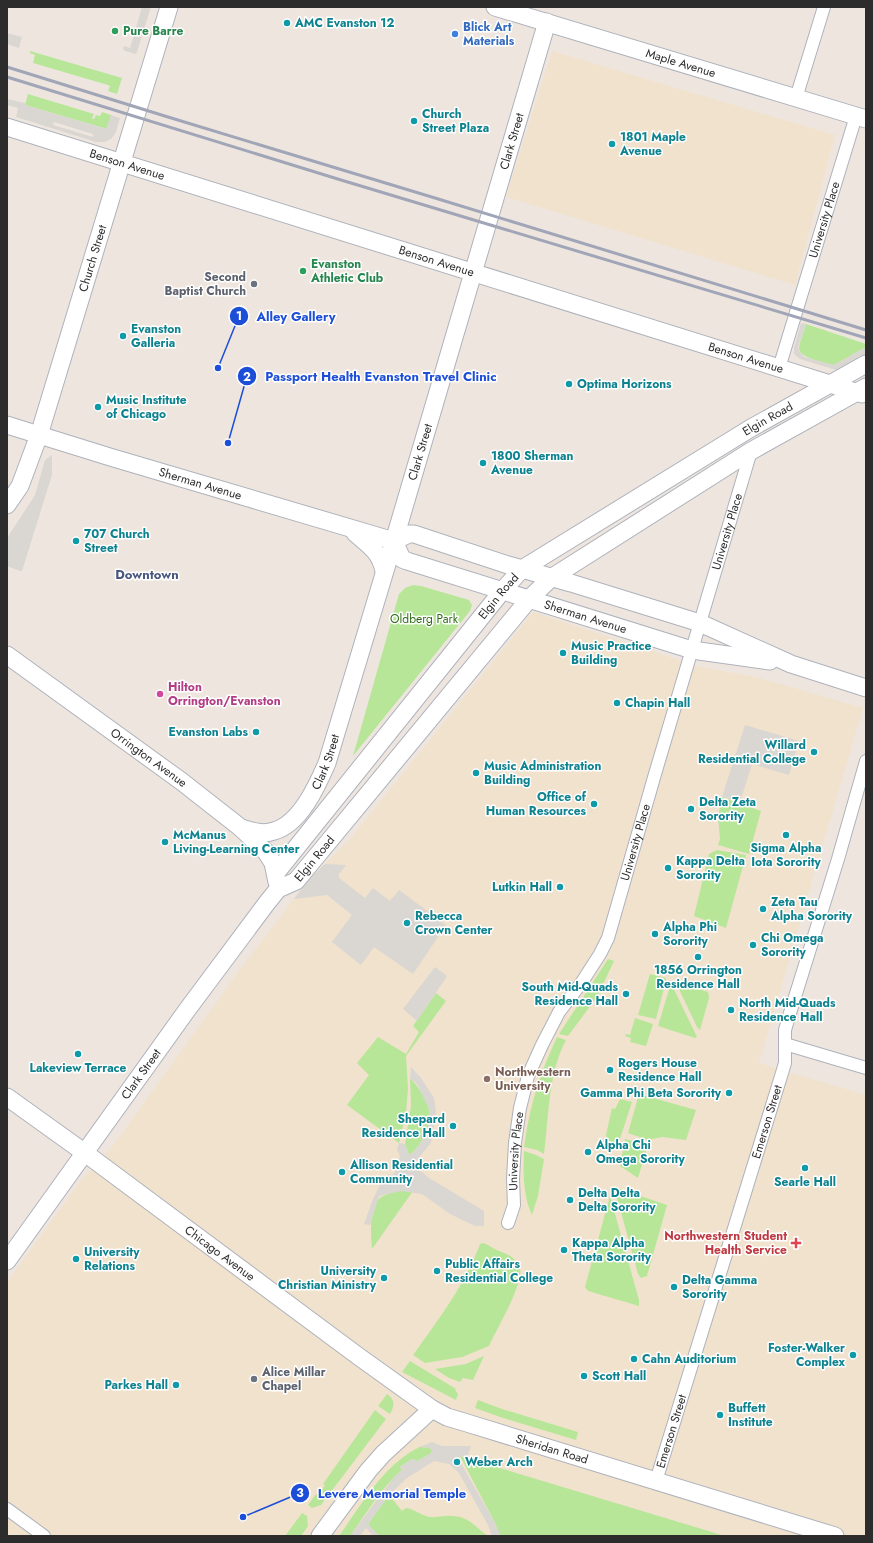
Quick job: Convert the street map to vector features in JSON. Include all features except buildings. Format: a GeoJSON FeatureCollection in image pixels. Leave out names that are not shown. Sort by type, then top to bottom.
{"type":"FeatureCollection","features":[{"type":"Feature","properties":{"kind":"street","name":"Church Street"},"geometry":{"type":"LineString","coordinates":[[7,505],[20,486],[39,435],[169,7]]}},
{"type":"Feature","properties":{"kind":"street","name":"Maple Avenue"},"geometry":{"type":"LineString","coordinates":[[495,7],[861,118]]}},
{"type":"Feature","properties":{"kind":"street"},"geometry":{"type":"LineString","coordinates":[[796,98],[824,7]]}},
{"type":"Feature","properties":{"kind":"street","name":"Clark Street"},"geometry":{"type":"LineString","coordinates":[[241,828],[256,832],[272,832],[283,828],[298,814],[319,781],[327,763],[547,22]]}},
{"type":"Feature","properties":{"kind":"street","name":"University Place"},"geometry":{"type":"LineString","coordinates":[[779,368],[861,118]]}},
{"type":"Feature","properties":{"kind":"street","name":"Benson Avenue"},"geometry":{"type":"LineString","coordinates":[[7,128],[830,384],[863,392]]}},
{"type":"Feature","properties":{"kind":"street","name":"Elgin Road"},"geometry":{"type":"LineString","coordinates":[[277,881],[503,590],[522,569],[751,428],[866,364]]}},
{"type":"Feature","properties":{"kind":"street","name":"Elgin Road"},"geometry":{"type":"LineString","coordinates":[[277,881],[296,881],[530,598],[551,578],[751,451],[863,392]]}},
{"type":"Feature","properties":{"kind":"street","name":"Sherman Avenue"},"geometry":{"type":"LineString","coordinates":[[7,425],[351,530],[394,541],[409,534],[414,534],[522,569],[700,623],[791,664],[866,688]]}},
{"type":"Feature","properties":{"kind":"street","name":"University Place"},"geometry":{"type":"LineString","coordinates":[[508,1223],[514,1205],[513,1179],[515,1143],[520,1108],[528,1076],[542,1045],[560,1012],[586,976],[608,938],[751,451]]}},
{"type":"Feature","properties":{"kind":"street"},"geometry":{"type":"LineString","coordinates":[[351,530],[376,551],[382,560],[384,572]]}},
{"type":"Feature","properties":{"kind":"street","name":"Sherman Avenue"},"geometry":{"type":"LineString","coordinates":[[394,541],[402,559],[692,650],[791,664]]}},
{"type":"Feature","properties":{"kind":"street","name":"Orrington Avenue"},"geometry":{"type":"LineString","coordinates":[[7,655],[182,781],[241,828],[266,852],[273,863],[277,881]]}},
{"type":"Feature","properties":{"kind":"street","name":"Emerson Street"},"geometry":{"type":"LineString","coordinates":[[656,1481],[785,1063],[785,1030],[838,859],[866,761]]}},
{"type":"Feature","properties":{"kind":"street","name":"Clark Street"},"geometry":{"type":"LineString","coordinates":[[7,1261],[187,1010],[266,904],[277,881]]}},
{"type":"Feature","properties":{"kind":"street"},"geometry":{"type":"LineString","coordinates":[[785,1044],[866,1068]]}},
{"type":"Feature","properties":{"kind":"street","name":"Chicago Avenue"},"geometry":{"type":"LineString","coordinates":[[7,1097],[432,1410]]}},
{"type":"Feature","properties":{"kind":"street"},"geometry":{"type":"LineString","coordinates":[[320,1536],[368,1471],[383,1454],[432,1410]]}},
{"type":"Feature","properties":{"kind":"street","name":"Sheridan Road"},"geometry":{"type":"LineString","coordinates":[[432,1410],[447,1417],[835,1536]]}},
{"type":"Feature","properties":{"kind":"street"},"geometry":{"type":"LineString","coordinates":[[7,1509],[44,1536]]}},
{"type":"Feature","properties":{"kind":"shaded area"},"geometry":{"type":"Polygon","coordinates":[[[142,7],[151,7],[137,52],[135,54],[123,50],[124,46],[130,48],[142,7]]]}},
{"type":"Feature","properties":{"kind":"shaded area"},"geometry":{"type":"Polygon","coordinates":[[[7,33],[22,37],[19,48],[7,44],[7,33]]]}},
{"type":"Feature","properties":{"kind":"shaded area"},"geometry":{"type":"Polygon","coordinates":[[[552,51],[835,135],[795,285],[506,197],[552,51]]]}},
{"type":"Feature","properties":{"kind":"shaded area"},"geometry":{"type":"Polygon","coordinates":[[[7,99],[25,103],[25,105],[106,129],[111,115],[120,118],[116,132],[111,139],[105,142],[96,142],[16,117],[18,108],[7,105],[7,99]],[[54,122],[53,125],[93,137],[93,134],[54,122]]]}},
{"type":"Feature","properties":{"kind":"shaded area"},"geometry":{"type":"Polygon","coordinates":[[[801,323],[806,324],[798,347],[799,351],[804,357],[834,365],[866,347],[866,355],[836,370],[800,359],[794,354],[794,348],[801,323]]]}},
{"type":"Feature","properties":{"kind":"shaded area"},"geometry":{"type":"Polygon","coordinates":[[[52,455],[52,475],[22,571],[20,571],[7,566],[7,538],[35,495],[45,460],[52,455]]]}},
{"type":"Feature","properties":{"kind":"shaded area","name":"Northwestern University"},"geometry":{"type":"Polygon","coordinates":[[[533,612],[700,667],[756,677],[863,708],[759,1063],[866,1095],[866,1536],[7,1536],[7,1282],[80,1182],[115,1143],[238,972],[308,880],[350,839],[533,612]]]}},
{"type":"Feature","properties":{"kind":"shaded area"},"geometry":{"type":"Polygon","coordinates":[[[745,725],[799,741],[789,775],[752,764],[740,802],[722,797],[745,725]]]}},
{"type":"Feature","properties":{"kind":"shaded area"},"geometry":{"type":"Polygon","coordinates":[[[325,864],[346,865],[339,874],[339,878],[365,898],[373,888],[390,901],[399,890],[446,925],[413,974],[374,947],[361,965],[332,942],[352,915],[327,895],[294,899],[308,880],[325,864]]]}},
{"type":"Feature","properties":{"kind":"shaded area"},"geometry":{"type":"Polygon","coordinates":[[[435,967],[447,976],[417,1021],[403,1009],[435,967]]]}},
{"type":"Feature","properties":{"kind":"shaded area"},"geometry":{"type":"Polygon","coordinates":[[[411,1067],[421,1078],[434,1098],[436,1112],[431,1143],[416,1161],[416,1167],[429,1178],[484,1211],[484,1226],[475,1226],[450,1214],[422,1194],[401,1191],[379,1196],[370,1225],[364,1224],[373,1199],[381,1183],[387,1175],[394,1174],[400,1156],[397,1150],[399,1143],[405,1144],[409,1155],[414,1152],[427,1133],[430,1111],[417,1084],[410,1078],[411,1067]]]}},
{"type":"Feature","properties":{"kind":"shaded area"},"geometry":{"type":"Polygon","coordinates":[[[432,1442],[442,1446],[471,1446],[467,1457],[460,1456],[459,1460],[501,1536],[492,1536],[488,1525],[459,1473],[449,1464],[434,1461],[407,1478],[389,1495],[368,1524],[379,1536],[373,1536],[366,1528],[360,1536],[350,1536],[394,1477],[402,1470],[400,1467],[412,1459],[417,1461],[430,1454],[432,1451],[431,1449],[428,1447],[423,1448],[422,1446],[432,1442]]]}},
{"type":"Feature","properties":{"kind":"green space"},"geometry":{"type":"Polygon","coordinates":[[[30,51],[122,78],[117,94],[108,91],[110,86],[108,85],[33,63],[35,55],[30,53],[30,51]]]}},
{"type":"Feature","properties":{"kind":"green space"},"geometry":{"type":"Polygon","coordinates":[[[28,94],[94,114],[92,119],[94,119],[96,115],[100,116],[102,112],[111,115],[107,129],[25,105],[28,94]]]}},
{"type":"Feature","properties":{"kind":"green space"},"geometry":{"type":"Polygon","coordinates":[[[806,324],[866,344],[866,347],[834,365],[813,360],[803,355],[799,348],[806,324]]]}},
{"type":"Feature","properties":{"kind":"green space","name":"Oldberg Park"},"geometry":{"type":"Polygon","coordinates":[[[413,585],[469,600],[472,605],[470,611],[353,756],[399,594],[405,588],[413,585]]]}},
{"type":"Feature","properties":{"kind":"green space"},"geometry":{"type":"Polygon","coordinates":[[[722,797],[761,811],[749,854],[718,845],[720,839],[718,817],[722,797]]]}},
{"type":"Feature","properties":{"kind":"green space"},"geometry":{"type":"Polygon","coordinates":[[[717,850],[746,855],[726,928],[694,916],[709,854],[717,850]]]}},
{"type":"Feature","properties":{"kind":"green space"},"geometry":{"type":"Polygon","coordinates":[[[608,959],[614,961],[597,997],[568,1036],[559,1034],[608,959]]]}},
{"type":"Feature","properties":{"kind":"green space"},"geometry":{"type":"Polygon","coordinates":[[[650,974],[666,978],[656,1019],[638,1015],[650,974]]]}},
{"type":"Feature","properties":{"kind":"green space"},"geometry":{"type":"Polygon","coordinates":[[[671,983],[697,1037],[695,1038],[658,1026],[671,983]]]}},
{"type":"Feature","properties":{"kind":"green space"},"geometry":{"type":"Polygon","coordinates":[[[681,983],[708,992],[709,998],[700,1030],[697,1027],[678,987],[681,983]]]}},
{"type":"Feature","properties":{"kind":"green space"},"geometry":{"type":"Polygon","coordinates":[[[436,993],[446,1001],[406,1056],[408,1089],[406,1113],[399,1143],[347,1105],[369,1075],[357,1063],[378,1037],[406,1054],[419,1032],[413,1026],[436,993]]]}},
{"type":"Feature","properties":{"kind":"green space"},"geometry":{"type":"Polygon","coordinates":[[[635,1018],[653,1024],[646,1046],[630,1042],[631,1038],[625,1036],[626,1034],[630,1035],[635,1018]]]}},
{"type":"Feature","properties":{"kind":"green space"},"geometry":{"type":"Polygon","coordinates":[[[557,1037],[566,1040],[560,1053],[552,1081],[544,1154],[537,1150],[524,1147],[527,1127],[537,1088],[557,1037]]]}},
{"type":"Feature","properties":{"kind":"green space"},"geometry":{"type":"Polygon","coordinates":[[[410,1078],[424,1096],[430,1115],[428,1128],[422,1141],[409,1155],[405,1144],[411,1106],[410,1078]]]}},
{"type":"Feature","properties":{"kind":"green space"},"geometry":{"type":"Polygon","coordinates":[[[639,1094],[696,1110],[686,1140],[662,1137],[648,1140],[628,1133],[639,1094]]]}},
{"type":"Feature","properties":{"kind":"green space"},"geometry":{"type":"Polygon","coordinates":[[[620,1099],[632,1102],[618,1145],[607,1140],[606,1135],[612,1108],[615,1109],[620,1099]]]}},
{"type":"Feature","properties":{"kind":"green space"},"geometry":{"type":"Polygon","coordinates":[[[625,1139],[645,1144],[646,1151],[638,1178],[620,1166],[625,1139]]]}},
{"type":"Feature","properties":{"kind":"green space"},"geometry":{"type":"Polygon","coordinates":[[[524,1151],[544,1159],[538,1196],[532,1215],[525,1192],[524,1151]]]}},
{"type":"Feature","properties":{"kind":"green space"},"geometry":{"type":"Polygon","coordinates":[[[614,1187],[667,1205],[647,1276],[641,1278],[638,1274],[614,1187]]]}},
{"type":"Feature","properties":{"kind":"green space"},"geometry":{"type":"Polygon","coordinates":[[[396,1191],[413,1191],[372,1249],[371,1221],[374,1207],[381,1197],[396,1191]]]}},
{"type":"Feature","properties":{"kind":"green space"},"geometry":{"type":"Polygon","coordinates":[[[610,1196],[639,1300],[639,1306],[588,1291],[585,1287],[610,1196]]]}},
{"type":"Feature","properties":{"kind":"green space"},"geometry":{"type":"Polygon","coordinates":[[[483,1243],[511,1256],[520,1268],[518,1285],[509,1307],[489,1346],[462,1357],[425,1363],[413,1355],[459,1288],[480,1244],[483,1243]]]}},
{"type":"Feature","properties":{"kind":"green space"},"geometry":{"type":"Polygon","coordinates":[[[484,1356],[473,1380],[463,1378],[460,1382],[449,1378],[435,1369],[466,1364],[484,1356]]]}},
{"type":"Feature","properties":{"kind":"green space"},"geometry":{"type":"Polygon","coordinates":[[[410,1361],[456,1389],[455,1390],[458,1394],[456,1400],[402,1372],[410,1361]]]}},
{"type":"Feature","properties":{"kind":"green space"},"geometry":{"type":"Polygon","coordinates":[[[387,1394],[393,1400],[393,1408],[390,1414],[378,1406],[387,1394]]]}},
{"type":"Feature","properties":{"kind":"green space"},"geometry":{"type":"Polygon","coordinates":[[[478,1400],[502,1409],[578,1432],[576,1440],[475,1408],[478,1400]]]}},
{"type":"Feature","properties":{"kind":"green space"},"geometry":{"type":"Polygon","coordinates":[[[375,1410],[386,1419],[321,1505],[312,1508],[308,1505],[316,1494],[318,1495],[325,1485],[323,1484],[375,1410]]]}},
{"type":"Feature","properties":{"kind":"green space"},"geometry":{"type":"Polygon","coordinates":[[[422,1446],[423,1448],[428,1447],[431,1449],[432,1451],[430,1454],[417,1461],[412,1459],[400,1467],[402,1470],[387,1485],[350,1536],[339,1536],[365,1498],[385,1474],[408,1453],[422,1446]]]}},
{"type":"Feature","properties":{"kind":"green space"},"geometry":{"type":"Polygon","coordinates":[[[460,1456],[725,1536],[500,1536],[495,1523],[460,1456]]]}},
{"type":"Feature","properties":{"kind":"green space"},"geometry":{"type":"Polygon","coordinates":[[[389,1495],[402,1511],[406,1508],[412,1509],[429,1517],[457,1516],[467,1520],[488,1536],[379,1536],[368,1524],[389,1495]]]}},
{"type":"Feature","properties":{"kind":"green space"},"geometry":{"type":"Polygon","coordinates":[[[302,1513],[307,1516],[308,1526],[301,1536],[285,1536],[302,1513]]]}},
{"type":"Feature","properties":{"kind":"railway"},"geometry":{"type":"LineString","coordinates":[[7,67],[866,330]]}},
{"type":"Feature","properties":{"kind":"railway"},"geometry":{"type":"LineString","coordinates":[[7,77],[341,180],[866,338]]}},
{"type":"Feature","properties":{"kind":"place","name":"AMC Evanston 12"},"geometry":{"type":"Point","coordinates":[287,23]}},
{"type":"Feature","properties":{"kind":"place","name":"Pure Barre"},"geometry":{"type":"Point","coordinates":[115,31]}},
{"type":"Feature","properties":{"kind":"place","name":"Blick Art Materials"},"geometry":{"type":"Point","coordinates":[455,34]}},
{"type":"Feature","properties":{"kind":"place","name":"Church Street Plaza"},"geometry":{"type":"Point","coordinates":[414,121]}},
{"type":"Feature","properties":{"kind":"place","name":"1801 Maple Avenue"},"geometry":{"type":"Point","coordinates":[612,144]}},
{"type":"Feature","properties":{"kind":"place","name":"Evanston Athletic Club"},"geometry":{"type":"Point","coordinates":[303,271]}},
{"type":"Feature","properties":{"kind":"place","name":"Second Baptist Church"},"geometry":{"type":"Point","coordinates":[254,284]}},
{"type":"Feature","properties":{"kind":"place","name":"Evanston Galleria"},"geometry":{"type":"Point","coordinates":[123,336]}},
{"type":"Feature","properties":{"kind":"place","name":"Alley Gallery"},"geometry":{"type":"Point","coordinates":[218,368]}},
{"type":"Feature","properties":{"kind":"place","name":"Optima Horizons"},"geometry":{"type":"Point","coordinates":[569,384]}},
{"type":"Feature","properties":{"kind":"place","name":"Music Institute of Chicago"},"geometry":{"type":"Point","coordinates":[98,407]}},
{"type":"Feature","properties":{"kind":"place","name":"Passport Health Evanston Travel Clinic"},"geometry":{"type":"Point","coordinates":[228,443]}},
{"type":"Feature","properties":{"kind":"place","name":"1800 Sherman Avenue"},"geometry":{"type":"Point","coordinates":[483,463]}},
{"type":"Feature","properties":{"kind":"place","name":"707 Church Street"},"geometry":{"type":"Point","coordinates":[76,541]}},
{"type":"Feature","properties":{"kind":"place","name":"Music Practice Building"},"geometry":{"type":"Point","coordinates":[563,653]}},
{"type":"Feature","properties":{"kind":"place","name":"Hilton Orrington/Evanston"},"geometry":{"type":"Point","coordinates":[160,694]}},
{"type":"Feature","properties":{"kind":"place","name":"Chapin Hall"},"geometry":{"type":"Point","coordinates":[617,703]}},
{"type":"Feature","properties":{"kind":"place","name":"Evanston Labs"},"geometry":{"type":"Point","coordinates":[256,732]}},
{"type":"Feature","properties":{"kind":"place","name":"Willard Residential College"},"geometry":{"type":"Point","coordinates":[814,752]}},
{"type":"Feature","properties":{"kind":"place","name":"Music Administration Building"},"geometry":{"type":"Point","coordinates":[476,773]}},
{"type":"Feature","properties":{"kind":"place","name":"Office of Human Resources"},"geometry":{"type":"Point","coordinates":[594,804]}},
{"type":"Feature","properties":{"kind":"place","name":"Delta Zeta Sorority"},"geometry":{"type":"Point","coordinates":[691,809]}},
{"type":"Feature","properties":{"kind":"place","name":"Sigma Alpha Iota Sorority"},"geometry":{"type":"Point","coordinates":[786,835]}},
{"type":"Feature","properties":{"kind":"place","name":"McManus Living-Learning Center"},"geometry":{"type":"Point","coordinates":[165,842]}},
{"type":"Feature","properties":{"kind":"place","name":"Kappa Delta Sorority"},"geometry":{"type":"Point","coordinates":[668,868]}},
{"type":"Feature","properties":{"kind":"place","name":"Lutkin Hall"},"geometry":{"type":"Point","coordinates":[560,887]}},
{"type":"Feature","properties":{"kind":"place","name":"Zeta Tau Alpha Sorority"},"geometry":{"type":"Point","coordinates":[763,909]}},
{"type":"Feature","properties":{"kind":"place","name":"Rebecca Crown Center"},"geometry":{"type":"Point","coordinates":[407,923]}},
{"type":"Feature","properties":{"kind":"place","name":"Alpha Phi Sorority"},"geometry":{"type":"Point","coordinates":[655,934]}},
{"type":"Feature","properties":{"kind":"place","name":"Chi Omega Sorority"},"geometry":{"type":"Point","coordinates":[753,945]}},
{"type":"Feature","properties":{"kind":"place","name":"1856 Orrington Residence Hall"},"geometry":{"type":"Point","coordinates":[698,957]}},
{"type":"Feature","properties":{"kind":"place","name":"South Mid-Quads Residence Hall"},"geometry":{"type":"Point","coordinates":[626,994]}},
{"type":"Feature","properties":{"kind":"place","name":"North Mid-Quads Residence Hall"},"geometry":{"type":"Point","coordinates":[731,1010]}},
{"type":"Feature","properties":{"kind":"place","name":"Lakeview Terrace"},"geometry":{"type":"Point","coordinates":[78,1054]}},
{"type":"Feature","properties":{"kind":"place","name":"Rogers House Residence Hall"},"geometry":{"type":"Point","coordinates":[610,1070]}},
{"type":"Feature","properties":{"kind":"place","name":"Northwestern University"},"geometry":{"type":"Point","coordinates":[487,1079]}},
{"type":"Feature","properties":{"kind":"place","name":"Gamma Phi Beta Sorority"},"geometry":{"type":"Point","coordinates":[729,1093]}},
{"type":"Feature","properties":{"kind":"place","name":"Shepard Residence Hall"},"geometry":{"type":"Point","coordinates":[453,1126]}},
{"type":"Feature","properties":{"kind":"place","name":"Alpha Chi Omega Sorority"},"geometry":{"type":"Point","coordinates":[588,1152]}},
{"type":"Feature","properties":{"kind":"place","name":"Searle Hall"},"geometry":{"type":"Point","coordinates":[805,1168]}},
{"type":"Feature","properties":{"kind":"place","name":"Allison Residential Community"},"geometry":{"type":"Point","coordinates":[342,1172]}},
{"type":"Feature","properties":{"kind":"place","name":"Delta Delta Delta Sorority"},"geometry":{"type":"Point","coordinates":[570,1200]}},
{"type":"Feature","properties":{"kind":"place","name":"Northwestern Student Health Service"},"geometry":{"type":"Point","coordinates":[796,1243]}},
{"type":"Feature","properties":{"kind":"place","name":"Kappa Alpha Theta Sorority"},"geometry":{"type":"Point","coordinates":[564,1250]}},
{"type":"Feature","properties":{"kind":"place","name":"University Relations"},"geometry":{"type":"Point","coordinates":[76,1259]}},
{"type":"Feature","properties":{"kind":"place","name":"Public Affairs Residential College"},"geometry":{"type":"Point","coordinates":[437,1271]}},
{"type":"Feature","properties":{"kind":"place","name":"University Christian Ministry"},"geometry":{"type":"Point","coordinates":[384,1278]}},
{"type":"Feature","properties":{"kind":"place","name":"Delta Gamma Sorority"},"geometry":{"type":"Point","coordinates":[674,1287]}},
{"type":"Feature","properties":{"kind":"place","name":"Foster-Walker Complex"},"geometry":{"type":"Point","coordinates":[853,1355]}},
{"type":"Feature","properties":{"kind":"place","name":"Cahn Auditorium"},"geometry":{"type":"Point","coordinates":[634,1359]}},
{"type":"Feature","properties":{"kind":"place","name":"Scott Hall"},"geometry":{"type":"Point","coordinates":[584,1376]}},
{"type":"Feature","properties":{"kind":"place","name":"Alice Millar Chapel"},"geometry":{"type":"Point","coordinates":[254,1379]}},
{"type":"Feature","properties":{"kind":"place","name":"Parkes Hall"},"geometry":{"type":"Point","coordinates":[176,1385]}},
{"type":"Feature","properties":{"kind":"place","name":"Buffett Institute"},"geometry":{"type":"Point","coordinates":[720,1415]}},
{"type":"Feature","properties":{"kind":"place","name":"Weber Arch"},"geometry":{"type":"Point","coordinates":[457,1462]}},
{"type":"Feature","properties":{"kind":"place","name":"Levere Memorial Temple"},"geometry":{"type":"Point","coordinates":[243,1517]}},
{"type":"Feature","properties":{"kind":"district","name":"Downtown"},"geometry":{"type":"Point","coordinates":[147,574]}}]}
